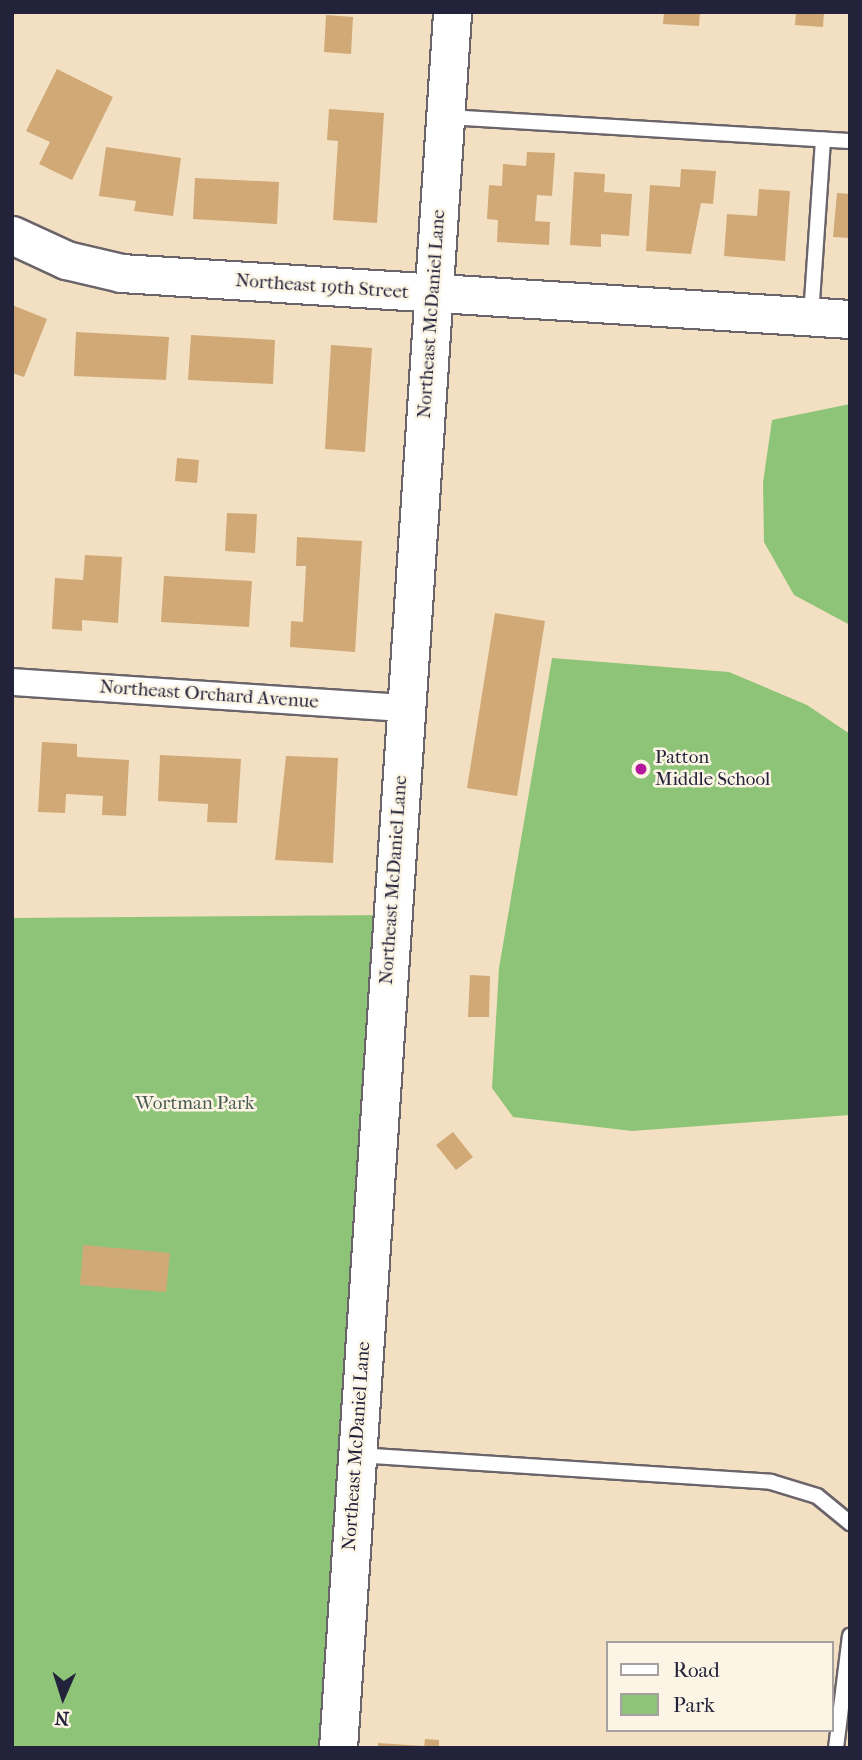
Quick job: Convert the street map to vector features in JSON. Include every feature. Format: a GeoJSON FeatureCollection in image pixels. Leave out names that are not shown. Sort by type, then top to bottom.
{"type":"FeatureCollection","features":[{"type":"Feature","properties":{"kind":"street","name":"Northeast McDaniel Lane"},"geometry":{"type":"LineString","coordinates":[[338,1748],[452,12]]}},
{"type":"Feature","properties":{"kind":"street","name":"Northeast 19th Street"},"geometry":{"type":"LineString","coordinates":[[12,235],[66,260],[121,273],[434,295],[850,319]]}},
{"type":"Feature","properties":{"kind":"street","name":"Northeast Orchard Avenue"},"geometry":{"type":"LineString","coordinates":[[12,682],[405,708]]}},
{"type":"Feature","properties":{"kind":"lane"},"geometry":{"type":"LineString","coordinates":[[445,117],[850,141]]}},
{"type":"Feature","properties":{"kind":"lane"},"geometry":{"type":"LineString","coordinates":[[811,317],[823,139]]}},
{"type":"Feature","properties":{"kind":"lane"},"geometry":{"type":"LineString","coordinates":[[356,1455],[759,1480],[817,1496],[850,1522]]}},
{"type":"Feature","properties":{"kind":"lane"},"geometry":{"type":"LineString","coordinates":[[835,1748],[850,1636]]}},
{"type":"Feature","properties":{"kind":"green space"},"geometry":{"type":"Polygon","coordinates":[[[850,404],[850,625],[794,595],[764,542],[763,483],[772,420],[850,404]]]}},
{"type":"Feature","properties":{"kind":"green space"},"geometry":{"type":"Polygon","coordinates":[[[552,658],[729,672],[807,705],[850,734],[850,1115],[632,1131],[513,1117],[492,1088],[499,968],[552,658]]]}},
{"type":"Feature","properties":{"kind":"green space","name":"Wortman Park"},"geometry":{"type":"Polygon","coordinates":[[[391,915],[338,1748],[12,1748],[12,918],[391,915]]]}},
{"type":"Feature","properties":{"kind":"building"},"geometry":{"type":"Polygon","coordinates":[[[664,12],[700,12],[699,26],[663,24],[664,12]]]}},
{"type":"Feature","properties":{"kind":"building"},"geometry":{"type":"Polygon","coordinates":[[[796,12],[824,12],[823,27],[795,25],[796,12]]]}},
{"type":"Feature","properties":{"kind":"building"},"geometry":{"type":"Polygon","coordinates":[[[326,15],[353,17],[351,54],[324,52],[326,15]]]}},
{"type":"Feature","properties":{"kind":"building"},"geometry":{"type":"Polygon","coordinates":[[[57,69],[113,97],[72,180],[39,164],[50,142],[26,131],[57,69]]]}},
{"type":"Feature","properties":{"kind":"building"},"geometry":{"type":"Polygon","coordinates":[[[329,109],[384,113],[377,223],[333,220],[338,141],[327,140],[329,109]]]}},
{"type":"Feature","properties":{"kind":"building"},"geometry":{"type":"Polygon","coordinates":[[[106,147],[181,158],[173,216],[134,211],[136,201],[99,196],[106,147]]]}},
{"type":"Feature","properties":{"kind":"building"},"geometry":{"type":"Polygon","coordinates":[[[527,152],[555,153],[552,196],[537,195],[535,221],[550,222],[549,245],[497,242],[498,220],[487,219],[489,185],[502,186],[503,164],[526,166],[527,152]]]}},
{"type":"Feature","properties":{"kind":"building"},"geometry":{"type":"Polygon","coordinates":[[[681,169],[716,171],[713,204],[701,203],[691,254],[646,251],[650,185],[680,187],[681,169]]]}},
{"type":"Feature","properties":{"kind":"building"},"geometry":{"type":"Polygon","coordinates":[[[574,172],[605,174],[604,192],[632,194],[629,236],[601,234],[601,247],[570,245],[574,172]]]}},
{"type":"Feature","properties":{"kind":"building"},"geometry":{"type":"Polygon","coordinates":[[[195,178],[279,182],[277,224],[193,219],[195,178]]]}},
{"type":"Feature","properties":{"kind":"building"},"geometry":{"type":"Polygon","coordinates":[[[759,189],[790,191],[785,261],[724,256],[727,214],[757,216],[759,189]]]}},
{"type":"Feature","properties":{"kind":"building"},"geometry":{"type":"Polygon","coordinates":[[[837,193],[850,194],[850,238],[833,237],[837,193]]]}},
{"type":"Feature","properties":{"kind":"building"},"geometry":{"type":"Polygon","coordinates":[[[12,305],[47,319],[24,377],[12,373],[12,305]]]}},
{"type":"Feature","properties":{"kind":"building"},"geometry":{"type":"Polygon","coordinates":[[[76,332],[169,337],[166,380],[74,376],[76,332]]]}},
{"type":"Feature","properties":{"kind":"building"},"geometry":{"type":"Polygon","coordinates":[[[191,335],[275,340],[273,384],[188,380],[191,335]]]}},
{"type":"Feature","properties":{"kind":"building"},"geometry":{"type":"Polygon","coordinates":[[[331,345],[372,348],[365,452],[325,449],[331,345]]]}},
{"type":"Feature","properties":{"kind":"building"},"geometry":{"type":"Polygon","coordinates":[[[177,458],[199,460],[197,483],[175,481],[177,458]]]}},
{"type":"Feature","properties":{"kind":"building"},"geometry":{"type":"Polygon","coordinates":[[[227,513],[257,514],[255,553],[225,551],[227,513]]]}},
{"type":"Feature","properties":{"kind":"building"},"geometry":{"type":"Polygon","coordinates":[[[297,537],[362,541],[355,652],[290,647],[291,621],[303,622],[306,566],[296,566],[297,537]]]}},
{"type":"Feature","properties":{"kind":"building"},"geometry":{"type":"Polygon","coordinates":[[[85,555],[122,557],[118,623],[82,620],[82,631],[52,629],[55,578],[83,580],[85,555]]]}},
{"type":"Feature","properties":{"kind":"building"},"geometry":{"type":"Polygon","coordinates":[[[164,576],[252,581],[249,627],[161,622],[164,576]]]}},
{"type":"Feature","properties":{"kind":"building"},"geometry":{"type":"Polygon","coordinates":[[[495,613],[545,621],[517,796],[467,788],[495,613]]]}},
{"type":"Feature","properties":{"kind":"building"},"geometry":{"type":"Polygon","coordinates":[[[42,742],[77,744],[77,757],[129,760],[126,816],[102,815],[103,796],[66,794],[65,813],[38,812],[42,742]]]}},
{"type":"Feature","properties":{"kind":"building"},"geometry":{"type":"Polygon","coordinates":[[[160,755],[241,759],[237,823],[207,822],[208,804],[158,801],[160,755]]]}},
{"type":"Feature","properties":{"kind":"building"},"geometry":{"type":"Polygon","coordinates":[[[286,756],[338,758],[333,863],[275,860],[286,756]]]}},
{"type":"Feature","properties":{"kind":"building"},"geometry":{"type":"Polygon","coordinates":[[[470,975],[490,976],[489,1017],[468,1017],[470,975]]]}},
{"type":"Feature","properties":{"kind":"building"},"geometry":{"type":"Polygon","coordinates":[[[453,1132],[473,1157],[456,1170],[436,1145],[453,1132]]]}},
{"type":"Feature","properties":{"kind":"building"},"geometry":{"type":"Polygon","coordinates":[[[83,1245],[170,1253],[166,1292],[80,1285],[83,1245]]]}},
{"type":"Feature","properties":{"kind":"building"},"geometry":{"type":"Polygon","coordinates":[[[425,1739],[439,1740],[439,1748],[424,1748],[425,1739]]]}},
{"type":"Feature","properties":{"kind":"building"},"geometry":{"type":"Polygon","coordinates":[[[378,1743],[423,1746],[423,1748],[378,1748],[378,1743]]]}},
{"type":"Feature","properties":{"kind":"place","name":"Patton Middle School"},"geometry":{"type":"Point","coordinates":[641,769]}}]}
